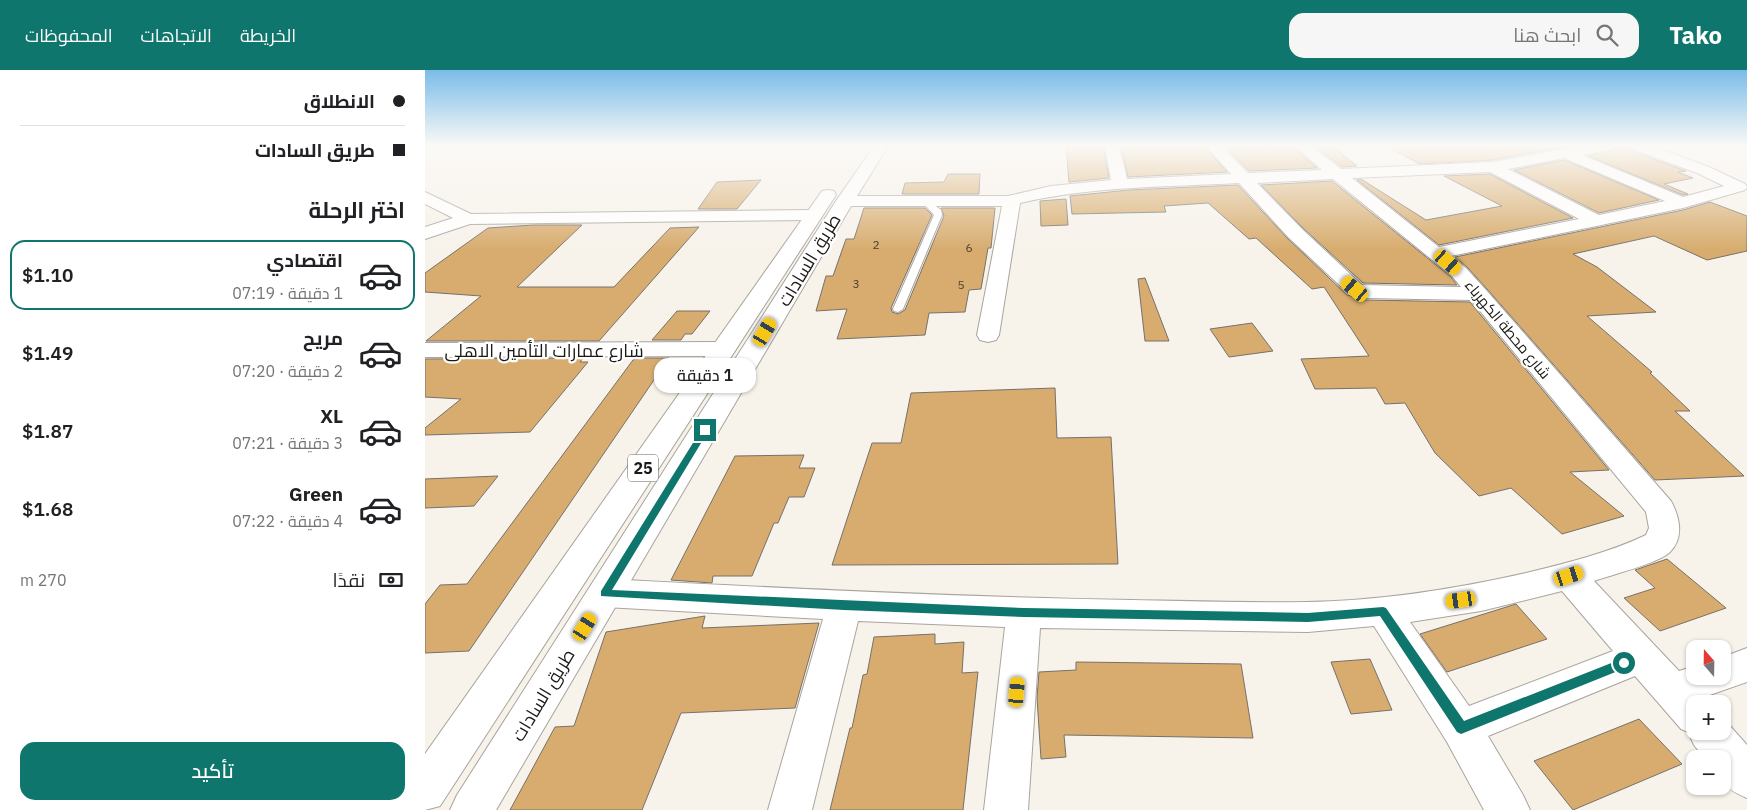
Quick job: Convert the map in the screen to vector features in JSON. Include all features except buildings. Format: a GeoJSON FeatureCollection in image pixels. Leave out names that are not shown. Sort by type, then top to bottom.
{"type":"FeatureCollection","features":[{"type":"Feature","properties":{"kind":"street","name":"طريق السادات"},"geometry":{"type":"LineString","coordinates":[[425,791],[838,181]]}},
{"type":"Feature","properties":{"kind":"street","name":"طريق السادات"},"geometry":{"type":"LineString","coordinates":[[472,810],[858,181]]}},
{"type":"Feature","properties":{"kind":"street"},"geometry":{"type":"LineString","coordinates":[[845,201],[1012,201],[1051,191],[1121,184],[1191,181]]}},
{"type":"Feature","properties":{"kind":"street"},"geometry":{"type":"LineString","coordinates":[[1245,181],[1295,233],[1355,289],[1365,292],[1393,294],[1479,294]]}},
{"type":"Feature","properties":{"kind":"street","name":"شارع محطة الكهرباء"},"geometry":{"type":"LineString","coordinates":[[605,594],[1024,613],[1308,617],[1383,612],[1481,597],[1569,576],[1641,552],[1659,543],[1665,528],[1660,509],[1479,294],[1459,272],[1437,253],[1346,181]]}},
{"type":"Feature","properties":{"kind":"street"},"geometry":{"type":"LineString","coordinates":[[1516,181],[1598,221]]}},
{"type":"Feature","properties":{"kind":"street"},"geometry":{"type":"LineString","coordinates":[[1630,181],[1683,203]]}},
{"type":"Feature","properties":{"kind":"street"},"geometry":{"type":"LineString","coordinates":[[1437,253],[1683,203],[1739,187],[1725,181]]}},
{"type":"Feature","properties":{"kind":"street"},"geometry":{"type":"LineString","coordinates":[[425,197],[468,219]]}},
{"type":"Feature","properties":{"kind":"street"},"geometry":{"type":"LineString","coordinates":[[988,335],[1012,201]]}},
{"type":"Feature","properties":{"kind":"street"},"geometry":{"type":"LineString","coordinates":[[425,233],[468,219],[814,215]]}},
{"type":"Feature","properties":{"kind":"street","name":"شارع عمارات التأمين الاهلى"},"geometry":{"type":"LineString","coordinates":[[425,350],[724,349]]}},
{"type":"Feature","properties":{"kind":"street"},"geometry":{"type":"LineString","coordinates":[[1569,576],[1684,704],[1705,685]]}},
{"type":"Feature","properties":{"kind":"street"},"geometry":{"type":"LineString","coordinates":[[790,810],[844,606]]}},
{"type":"Feature","properties":{"kind":"street"},"geometry":{"type":"LineString","coordinates":[[1383,612],[1461,728],[1508,810]]}},
{"type":"Feature","properties":{"kind":"street"},"geometry":{"type":"LineString","coordinates":[[1006,810],[1024,613]]}},
{"type":"Feature","properties":{"kind":"street"},"geometry":{"type":"LineString","coordinates":[[1461,728],[1642,656]]}},
{"type":"Feature","properties":{"kind":"street"},"geometry":{"type":"LineString","coordinates":[[1731,671],[1747,665]]}},
{"type":"Feature","properties":{"kind":"street"},"geometry":{"type":"LineString","coordinates":[[1716,740],[1747,777]]}},
{"type":"Feature","properties":{"kind":"lane"},"geometry":{"type":"LineString","coordinates":[[898,309],[938,215],[938,212],[929,204],[929,201]]}},
{"type":"Feature","properties":{"kind":"route"},"geometry":{"type":"LineString","coordinates":[[705,430],[605,594],[1024,613],[1308,617],[1383,612],[1461,728],[1624,663]]}}]}
